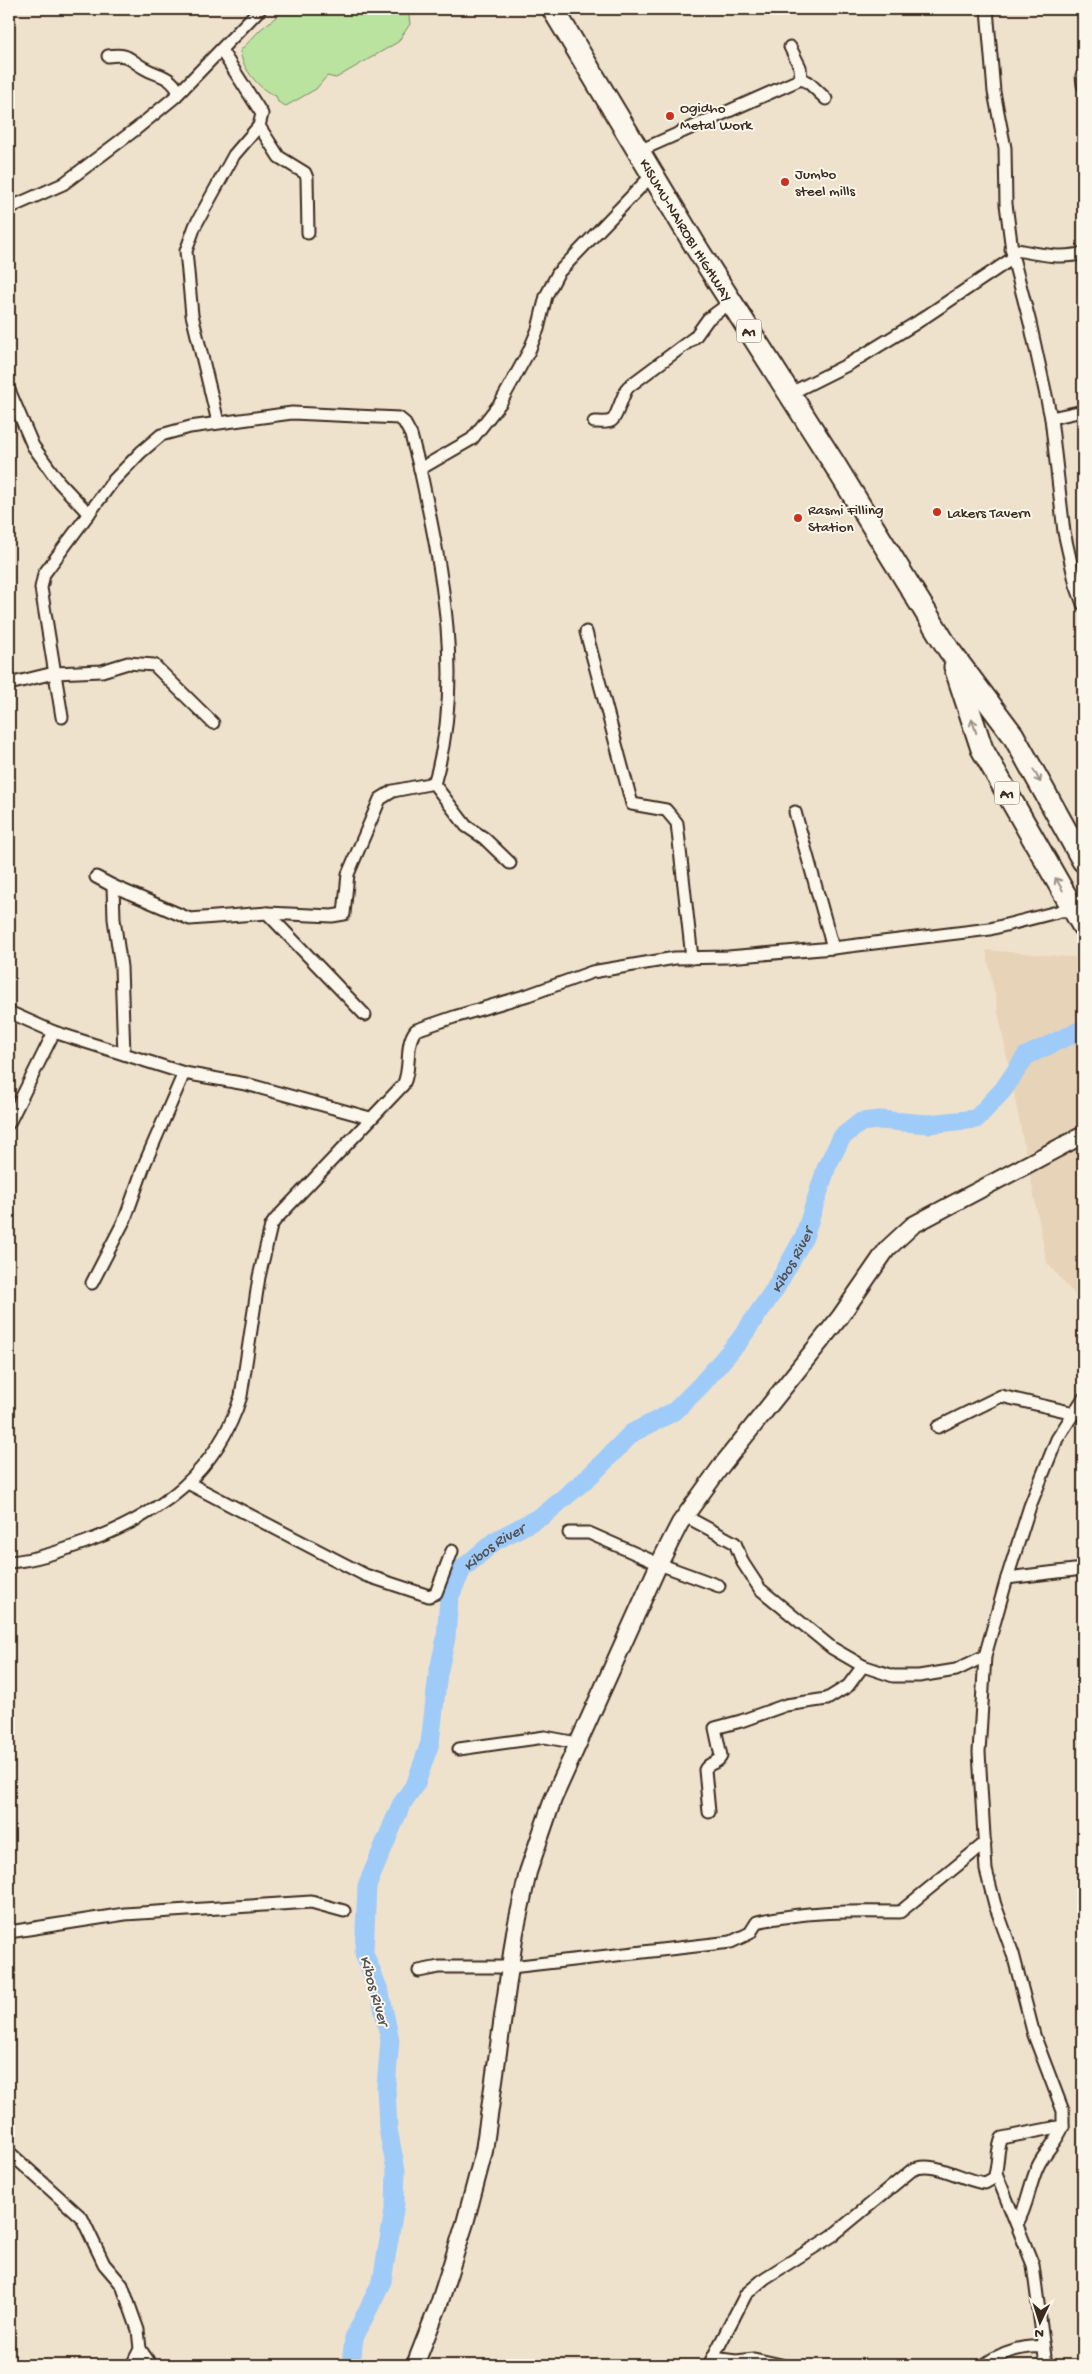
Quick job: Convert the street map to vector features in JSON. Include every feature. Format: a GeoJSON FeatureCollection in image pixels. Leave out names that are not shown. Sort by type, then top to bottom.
{"type":"FeatureCollection","features":[{"type":"Feature","properties":{"kind":"highway","name":"KISUMU-NAIROBI HIGHWAY"},"geometry":{"type":"LineString","coordinates":[[553,9],[652,175],[949,650]]}},
{"type":"Feature","properties":{"kind":"highway","name":"A1"},"geometry":{"type":"LineString","coordinates":[[949,650],[1020,746],[1083,861]]}},
{"type":"Feature","properties":{"kind":"highway","name":"A1"},"geometry":{"type":"LineString","coordinates":[[949,650],[982,749],[1079,918]]}},
{"type":"Feature","properties":{"kind":"highway"},"geometry":{"type":"LineString","coordinates":[[989,762],[1020,746]]}},
{"type":"Feature","properties":{"kind":"main road"},"geometry":{"type":"LineString","coordinates":[[415,2365],[465,2223],[482,2160],[520,1902],[535,1848],[578,1743],[659,1564],[685,1516],[722,1465],[840,1317],[887,1249],[899,1236],[913,1225],[1083,1135]]}},
{"type":"Feature","properties":{"kind":"street"},"geometry":{"type":"LineString","coordinates":[[9,208],[63,184],[179,92],[260,9]]}},
{"type":"Feature","properties":{"kind":"street"},"geometry":{"type":"LineString","coordinates":[[986,9],[994,92],[1003,133],[1006,204],[1012,254],[1030,322],[1051,418],[1064,532],[1076,585],[1083,604]]}},
{"type":"Feature","properties":{"kind":"street"},"geometry":{"type":"LineString","coordinates":[[790,46],[800,67],[801,79]]}},
{"type":"Feature","properties":{"kind":"street"},"geometry":{"type":"LineString","coordinates":[[218,422],[192,315],[186,251],[195,226],[234,155],[259,126],[262,114],[260,107],[221,50]]}},
{"type":"Feature","properties":{"kind":"street"},"geometry":{"type":"LineString","coordinates":[[108,56],[119,54],[134,59],[144,68],[167,78],[179,92]]}},
{"type":"Feature","properties":{"kind":"street"},"geometry":{"type":"LineString","coordinates":[[639,151],[801,79],[808,82],[826,99]]}},
{"type":"Feature","properties":{"kind":"street"},"geometry":{"type":"LineString","coordinates":[[259,126],[279,156],[305,173],[307,178],[308,233]]}},
{"type":"Feature","properties":{"kind":"street"},"geometry":{"type":"LineString","coordinates":[[420,469],[472,439],[496,410],[529,351],[538,328],[546,296],[558,273],[652,175]]}},
{"type":"Feature","properties":{"kind":"street"},"geometry":{"type":"LineString","coordinates":[[790,394],[849,364],[916,323],[1012,254],[1072,256],[1083,252]]}},
{"type":"Feature","properties":{"kind":"street"},"geometry":{"type":"LineString","coordinates":[[594,422],[610,421],[615,417],[622,394],[628,387],[695,337],[708,319],[731,302]]}},
{"type":"Feature","properties":{"kind":"street"},"geometry":{"type":"LineString","coordinates":[[9,390],[33,446],[59,482],[90,514]]}},
{"type":"Feature","properties":{"kind":"street"},"geometry":{"type":"LineString","coordinates":[[1051,418],[1083,411]]}},
{"type":"Feature","properties":{"kind":"street"},"geometry":{"type":"LineString","coordinates":[[62,717],[54,673],[42,581],[44,574],[113,481],[141,452],[161,435],[218,422],[292,413],[399,418],[404,422],[411,435],[420,469],[437,548],[448,637],[449,698],[439,771],[434,784],[466,826],[484,838],[510,863]]}},
{"type":"Feature","properties":{"kind":"street"},"geometry":{"type":"LineString","coordinates":[[586,632],[632,804],[666,810],[677,822],[692,958]]}},
{"type":"Feature","properties":{"kind":"street"},"geometry":{"type":"LineString","coordinates":[[9,684],[54,673],[102,671],[128,663],[154,665],[213,723]]}},
{"type":"Feature","properties":{"kind":"street"},"geometry":{"type":"LineString","coordinates":[[96,876],[113,886],[190,919],[267,913],[332,916],[344,914],[348,874],[380,799],[394,791],[429,784],[436,780]]}},
{"type":"Feature","properties":{"kind":"street"},"geometry":{"type":"LineString","coordinates":[[795,812],[833,948]]}},
{"type":"Feature","properties":{"kind":"street"},"geometry":{"type":"LineString","coordinates":[[113,886],[120,967],[124,1054]]}},
{"type":"Feature","properties":{"kind":"street"},"geometry":{"type":"LineString","coordinates":[[9,1562],[30,1560],[120,1529],[160,1506],[188,1483],[218,1447],[235,1414],[241,1396],[259,1277],[271,1226],[407,1078],[413,1033],[420,1028],[528,995],[592,972],[675,958],[728,957],[833,948],[990,929],[1061,911],[1079,918]]}},
{"type":"Feature","properties":{"kind":"street"},"geometry":{"type":"LineString","coordinates":[[267,913],[365,1015]]}},
{"type":"Feature","properties":{"kind":"street"},"geometry":{"type":"LineString","coordinates":[[9,1012],[54,1032],[184,1073],[246,1084],[370,1118]]}},
{"type":"Feature","properties":{"kind":"street"},"geometry":{"type":"LineString","coordinates":[[9,1124],[54,1032]]}},
{"type":"Feature","properties":{"kind":"street"},"geometry":{"type":"LineString","coordinates":[[92,1283],[125,1219],[145,1163],[184,1073]]}},
{"type":"Feature","properties":{"kind":"street"},"geometry":{"type":"LineString","coordinates":[[938,1427],[1002,1396],[1074,1413]]}},
{"type":"Feature","properties":{"kind":"street"},"geometry":{"type":"LineString","coordinates":[[1017,2224],[1027,2204],[1039,2164],[1060,2135],[1063,2126],[1063,2111],[1034,2034],[1013,1954],[995,1906],[986,1870],[980,1752],[985,1656],[1030,1506],[1057,1439],[1083,1399]]}},
{"type":"Feature","properties":{"kind":"street"},"geometry":{"type":"LineString","coordinates":[[188,1483],[365,1575],[428,1596],[436,1593],[452,1551]]}},
{"type":"Feature","properties":{"kind":"street"},"geometry":{"type":"LineString","coordinates":[[685,1516],[735,1543],[743,1563],[760,1589],[832,1648],[863,1666],[893,1676],[919,1676],[956,1670],[985,1656]]}},
{"type":"Feature","properties":{"kind":"street"},"geometry":{"type":"LineString","coordinates":[[570,1533],[589,1533],[659,1564],[719,1586]]}},
{"type":"Feature","properties":{"kind":"street"},"geometry":{"type":"LineString","coordinates":[[1007,1578],[1083,1569]]}},
{"type":"Feature","properties":{"kind":"street"},"geometry":{"type":"LineString","coordinates":[[709,1812],[705,1770],[708,1765],[718,1760],[721,1756],[714,1730],[716,1727],[742,1721],[786,1705],[827,1699],[848,1686],[863,1666]]}},
{"type":"Feature","properties":{"kind":"street"},"geometry":{"type":"LineString","coordinates":[[459,1749],[545,1737],[578,1743]]}},
{"type":"Feature","properties":{"kind":"street"},"geometry":{"type":"LineString","coordinates":[[419,1971],[439,1967],[511,1967],[731,1942],[750,1933],[757,1922],[770,1919],[845,1910],[900,1912],[985,1843]]}},
{"type":"Feature","properties":{"kind":"street"},"geometry":{"type":"LineString","coordinates":[[9,1932],[125,1914],[312,1902],[344,1911]]}},
{"type":"Feature","properties":{"kind":"street"},"geometry":{"type":"LineString","coordinates":[[781,2365],[754,2359],[711,2362],[746,2294],[765,2278],[832,2236],[912,2170],[918,2167],[936,2169],[985,2182],[994,2178],[996,2173],[997,2154],[1002,2138],[1063,2126]]}},
{"type":"Feature","properties":{"kind":"street"},"geometry":{"type":"LineString","coordinates":[[9,2152],[82,2218],[104,2264],[122,2285],[138,2330],[140,2349],[151,2365]]}},
{"type":"Feature","properties":{"kind":"street"},"geometry":{"type":"LineString","coordinates":[[996,2173],[1033,2265],[1046,2365]]}},
{"type":"Feature","properties":{"kind":"street"},"geometry":{"type":"LineString","coordinates":[[984,2365],[1017,2348],[1044,2347]]}},
{"type":"Feature","properties":{"kind":"street"},"geometry":{"type":"LineString","coordinates":[[132,2365],[140,2349]]}},
{"type":"Feature","properties":{"kind":"shaded area"},"geometry":{"type":"Polygon","coordinates":[[[986,950],[1083,958],[1083,1304],[1047,1263],[986,950]]]}},
{"type":"Feature","properties":{"kind":"green space"},"geometry":{"type":"Polygon","coordinates":[[[286,9],[408,9],[410,24],[398,42],[336,78],[327,76],[316,89],[286,106],[278,102],[276,96],[258,84],[244,64],[240,51],[261,29],[286,9]]]}},
{"type":"Feature","properties":{"kind":"waterway","name":"Kibos River"},"geometry":{"type":"LineString","coordinates":[[351,2365],[354,2338],[382,2281],[395,2204],[396,2170],[388,2129],[386,2087],[390,2040],[380,1993],[364,1953],[367,1886],[401,1805],[416,1783],[430,1743],[438,1674],[446,1638],[449,1598],[462,1569],[495,1541],[544,1515],[593,1473],[632,1433],[675,1411],[701,1385],[739,1341],[775,1289],[804,1237],[827,1166],[842,1137],[861,1122],[879,1120],[928,1124],[976,1119],[1003,1090],[1026,1056],[1083,1029]]}},
{"type":"Feature","properties":{"kind":"place","name":"Ogidho Metal Work"},"geometry":{"type":"Point","coordinates":[670,116]}},
{"type":"Feature","properties":{"kind":"place","name":"Jumbo steel mills"},"geometry":{"type":"Point","coordinates":[785,182]}},
{"type":"Feature","properties":{"kind":"place","name":"Lakers Tavern"},"geometry":{"type":"Point","coordinates":[937,512]}},
{"type":"Feature","properties":{"kind":"place","name":"Rasmi Filling Station"},"geometry":{"type":"Point","coordinates":[798,518]}}]}
